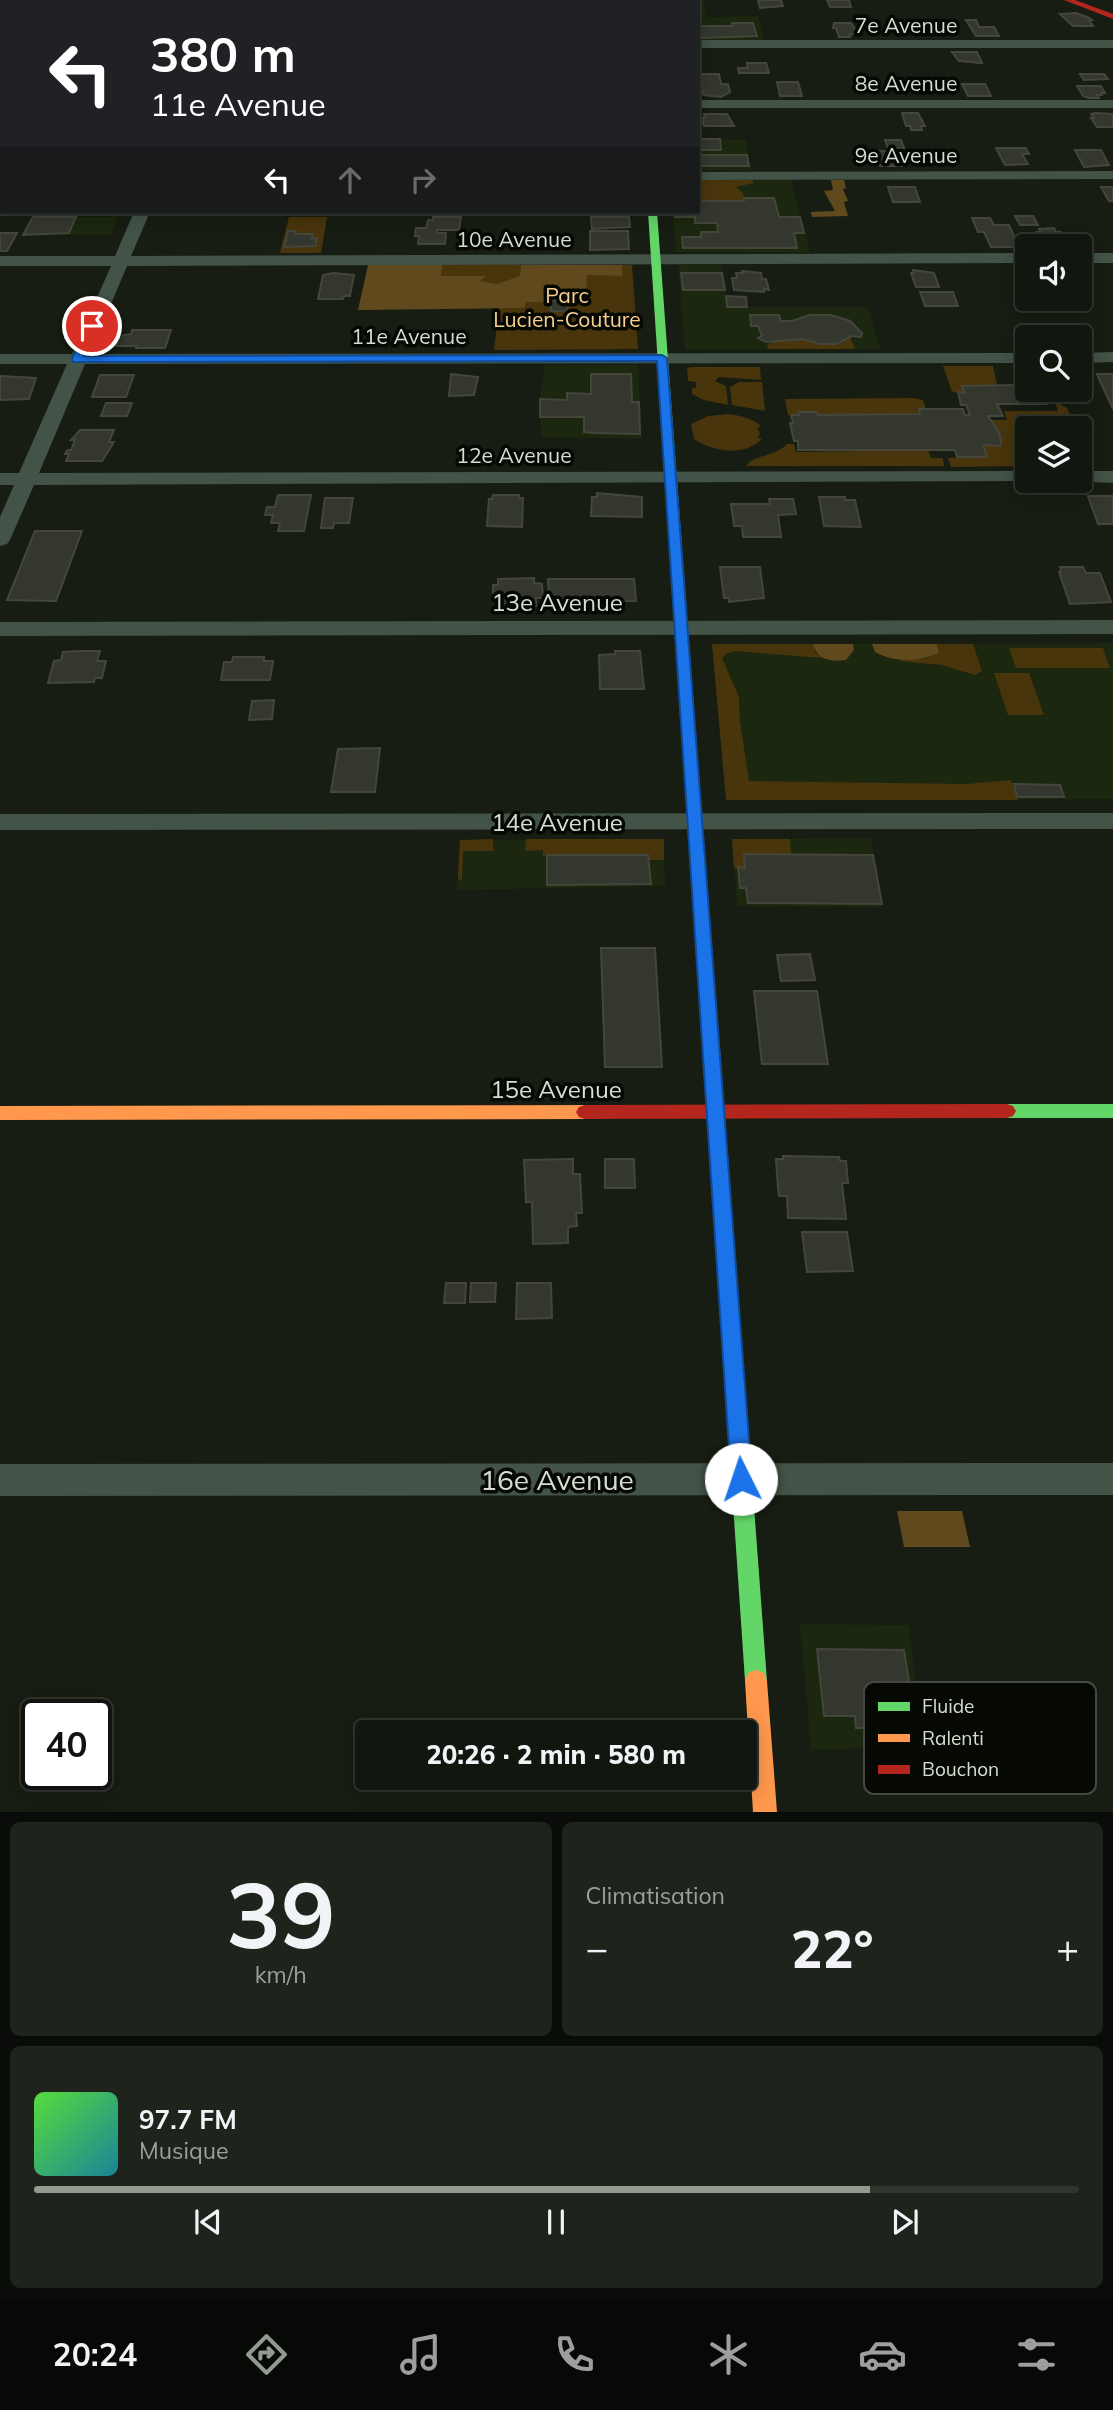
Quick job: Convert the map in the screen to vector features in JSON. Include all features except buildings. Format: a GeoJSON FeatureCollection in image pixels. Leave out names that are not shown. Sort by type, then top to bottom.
{"type":"FeatureCollection","features":[{"type":"Feature","properties":{"kind":"street"},"geometry":{"type":"LineString","coordinates":[[1068,0],[1113,18]]}},
{"type":"Feature","properties":{"kind":"street","name":"7e Avenue"},"geometry":{"type":"LineString","coordinates":[[700,44],[1113,44]]}},
{"type":"Feature","properties":{"kind":"street","name":"8e Avenue"},"geometry":{"type":"LineString","coordinates":[[700,104],[1113,104]]}},
{"type":"Feature","properties":{"kind":"street","name":"9e Avenue"},"geometry":{"type":"LineString","coordinates":[[700,176],[1113,175]]}},
{"type":"Feature","properties":{"kind":"street"},"geometry":{"type":"LineString","coordinates":[[0,540],[141,214]]}},
{"type":"Feature","properties":{"kind":"street"},"geometry":{"type":"LineString","coordinates":[[652,214],[679,628],[765,1811]]}},
{"type":"Feature","properties":{"kind":"street","name":"10e Avenue"},"geometry":{"type":"LineString","coordinates":[[0,261],[1015,258]]}},
{"type":"Feature","properties":{"kind":"street"},"geometry":{"type":"LineString","coordinates":[[1092,258],[1113,258]]}},
{"type":"Feature","properties":{"kind":"street","name":"11e Avenue"},"geometry":{"type":"LineString","coordinates":[[0,359],[1015,358]]}},
{"type":"Feature","properties":{"kind":"street"},"geometry":{"type":"LineString","coordinates":[[1092,358],[1113,358]]}},
{"type":"Feature","properties":{"kind":"street","name":"12e Avenue"},"geometry":{"type":"LineString","coordinates":[[0,479],[1015,477]]}},
{"type":"Feature","properties":{"kind":"street"},"geometry":{"type":"LineString","coordinates":[[1092,477],[1113,477]]}},
{"type":"Feature","properties":{"kind":"street","name":"13e Avenue"},"geometry":{"type":"LineString","coordinates":[[0,629],[1113,627]]}},
{"type":"Feature","properties":{"kind":"street","name":"14e Avenue"},"geometry":{"type":"LineString","coordinates":[[0,822],[1113,821]]}},
{"type":"Feature","properties":{"kind":"street","name":"15e Avenue"},"geometry":{"type":"LineString","coordinates":[[0,1112],[1113,1111]]}},
{"type":"Feature","properties":{"kind":"street","name":"16e Avenue"},"geometry":{"type":"LineString","coordinates":[[0,1480],[1113,1479]]}},
{"type":"Feature","properties":{"kind":"shaded area"},"geometry":{"type":"Polygon","coordinates":[[[700,0],[704,0],[707,17],[758,16],[764,40],[700,40],[700,0]]]}},
{"type":"Feature","properties":{"kind":"shaded area"},"geometry":{"type":"Polygon","coordinates":[[[700,139],[746,140],[751,170],[700,170],[700,139]]]}},
{"type":"Feature","properties":{"kind":"shaded area"},"geometry":{"type":"Polygon","coordinates":[[[700,180],[791,180],[810,252],[676,252],[673,214],[700,214],[700,180]]]}},
{"type":"Feature","properties":{"kind":"shaded area"},"geometry":{"type":"Polygon","coordinates":[[[831,180],[844,180],[846,188],[843,189],[848,201],[844,202],[848,216],[812,217],[811,212],[835,211],[824,191],[833,190],[831,180]]]}},
{"type":"Feature","properties":{"kind":"shaded area"},"geometry":{"type":"Polygon","coordinates":[[[33,217],[118,217],[111,235],[23,235],[33,217]]]}},
{"type":"Feature","properties":{"kind":"shaded area"},"geometry":{"type":"Polygon","coordinates":[[[368,265],[442,265],[441,276],[486,276],[480,281],[497,284],[520,276],[521,265],[622,265],[622,276],[587,275],[586,297],[573,296],[573,302],[526,302],[524,308],[358,310],[368,265]]]}},
{"type":"Feature","properties":{"kind":"shaded area"},"geometry":{"type":"Polygon","coordinates":[[[678,265],[721,265],[727,307],[868,307],[880,349],[685,350],[678,265]]]}},
{"type":"Feature","properties":{"kind":"shaded area"},"geometry":{"type":"Polygon","coordinates":[[[545,365],[638,365],[642,439],[541,437],[540,399],[545,365]]]}},
{"type":"Feature","properties":{"kind":"shaded area"},"geometry":{"type":"Polygon","coordinates":[[[1113,643],[1113,799],[726,800],[712,644],[1113,643]]]}},
{"type":"Feature","properties":{"kind":"shaded area"},"geometry":{"type":"Polygon","coordinates":[[[813,644],[853,644],[854,650],[846,660],[835,661],[821,657],[813,644]]]}},
{"type":"Feature","properties":{"kind":"shaded area"},"geometry":{"type":"Polygon","coordinates":[[[872,644],[937,644],[939,653],[915,660],[899,660],[875,652],[872,644]]]}},
{"type":"Feature","properties":{"kind":"shaded area"},"geometry":{"type":"Polygon","coordinates":[[[871,838],[882,907],[737,906],[732,839],[871,838]]]}},
{"type":"Feature","properties":{"kind":"shaded area"},"geometry":{"type":"Polygon","coordinates":[[[664,839],[665,886],[457,890],[460,840],[664,839]]]}},
{"type":"Feature","properties":{"kind":"shaded area"},"geometry":{"type":"Polygon","coordinates":[[[897,1511],[962,1511],[970,1547],[904,1547],[897,1511]]]}},
{"type":"Feature","properties":{"kind":"shaded area"},"geometry":{"type":"Polygon","coordinates":[[[800,1624],[909,1625],[915,1682],[864,1682],[864,1749],[811,1750],[800,1624]]]}},
{"type":"Feature","properties":{"kind":"green space"},"geometry":{"type":"Polygon","coordinates":[[[700,180],[753,180],[753,183],[736,187],[743,193],[744,201],[700,201],[700,180]]]}},
{"type":"Feature","properties":{"kind":"green space"},"geometry":{"type":"Polygon","coordinates":[[[289,217],[327,217],[321,253],[280,253],[289,217]]]}},
{"type":"Feature","properties":{"kind":"green space","name":"Parc Lucien-Couture"},"geometry":{"type":"Polygon","coordinates":[[[368,265],[632,265],[638,349],[494,350],[499,307],[368,265]]]}},
{"type":"Feature","properties":{"kind":"green space"},"geometry":{"type":"Polygon","coordinates":[[[850,338],[855,349],[768,349],[767,345],[775,341],[803,339],[822,345],[838,345],[850,338]]]}},
{"type":"Feature","properties":{"kind":"green space"},"geometry":{"type":"Polygon","coordinates":[[[943,366],[993,366],[997,385],[963,386],[965,393],[952,392],[943,366]]]}},
{"type":"Feature","properties":{"kind":"green space"},"geometry":{"type":"Polygon","coordinates":[[[760,367],[761,380],[719,377],[715,381],[726,386],[728,405],[704,400],[692,394],[696,382],[688,381],[687,368],[760,367]]]}},
{"type":"Feature","properties":{"kind":"green space"},"geometry":{"type":"Polygon","coordinates":[[[739,382],[762,382],[765,411],[732,405],[730,387],[739,382]]]}},
{"type":"Feature","properties":{"kind":"green space"},"geometry":{"type":"Polygon","coordinates":[[[785,399],[923,400],[926,409],[919,409],[920,414],[818,415],[817,412],[799,412],[799,415],[788,415],[785,399]]]}},
{"type":"Feature","properties":{"kind":"green space"},"geometry":{"type":"Polygon","coordinates":[[[1055,402],[1067,408],[1070,416],[1015,416],[1015,466],[951,467],[948,458],[987,456],[983,445],[1000,446],[999,432],[991,420],[1007,420],[1004,411],[1058,411],[1055,402]]]}},
{"type":"Feature","properties":{"kind":"green space"},"geometry":{"type":"Polygon","coordinates":[[[729,414],[758,423],[761,426],[757,428],[760,433],[758,438],[762,439],[746,448],[728,451],[710,447],[694,439],[691,424],[708,416],[729,414]]]}},
{"type":"Feature","properties":{"kind":"green space"},"geometry":{"type":"Polygon","coordinates":[[[787,444],[794,444],[796,452],[928,450],[931,458],[943,458],[944,466],[746,466],[787,444]]]}},
{"type":"Feature","properties":{"kind":"green space"},"geometry":{"type":"Polygon","coordinates":[[[712,644],[813,644],[816,653],[823,658],[735,651],[722,658],[739,697],[749,781],[967,784],[1011,780],[1018,800],[726,800],[712,644]]]}},
{"type":"Feature","properties":{"kind":"green space"},"geometry":{"type":"Polygon","coordinates":[[[937,644],[973,644],[982,671],[975,675],[942,665],[897,661],[928,658],[939,653],[937,644]]]}},
{"type":"Feature","properties":{"kind":"green space"},"geometry":{"type":"Polygon","coordinates":[[[1009,648],[1103,648],[1110,668],[1016,668],[1009,648]]]}},
{"type":"Feature","properties":{"kind":"green space"},"geometry":{"type":"Polygon","coordinates":[[[994,673],[1029,673],[1044,715],[1008,715],[994,673]]]}},
{"type":"Feature","properties":{"kind":"green space"},"geometry":{"type":"Polygon","coordinates":[[[493,839],[493,851],[463,851],[462,880],[458,879],[460,840],[493,839]]]}},
{"type":"Feature","properties":{"kind":"green space"},"geometry":{"type":"Polygon","coordinates":[[[526,839],[664,839],[664,860],[649,860],[648,855],[543,856],[543,850],[525,851],[526,839]]]}},
{"type":"Feature","properties":{"kind":"green space"},"geometry":{"type":"Polygon","coordinates":[[[732,839],[790,839],[791,854],[744,854],[745,868],[734,868],[732,839]]]}},
{"type":"Feature","properties":{"kind":"traffic: fast"},"geometry":{"type":"LineString","coordinates":[[652,214],[691,763]]}},
{"type":"Feature","properties":{"kind":"traffic: fast"},"geometry":{"type":"LineString","coordinates":[[714,1090],[756,1681]]}},
{"type":"Feature","properties":{"kind":"traffic: fast"},"geometry":{"type":"LineString","coordinates":[[1007,1111],[1113,1111]]}},
{"type":"Feature","properties":{"kind":"traffic: slow"},"geometry":{"type":"LineString","coordinates":[[691,763],[714,1090]]}},
{"type":"Feature","properties":{"kind":"traffic: slow"},"geometry":{"type":"LineString","coordinates":[[0,1113],[585,1112]]}},
{"type":"Feature","properties":{"kind":"traffic: slow"},"geometry":{"type":"LineString","coordinates":[[756,1681],[765,1812]]}},
{"type":"Feature","properties":{"kind":"traffic: jam"},"geometry":{"type":"LineString","coordinates":[[1068,0],[1113,17]]}},
{"type":"Feature","properties":{"kind":"traffic: jam"},"geometry":{"type":"LineString","coordinates":[[585,1112],[1007,1111]]}},
{"type":"Feature","properties":{"kind":"route"},"geometry":{"type":"LineString","coordinates":[[92,326],[77,359],[662,358],[741,1479]]}}]}
